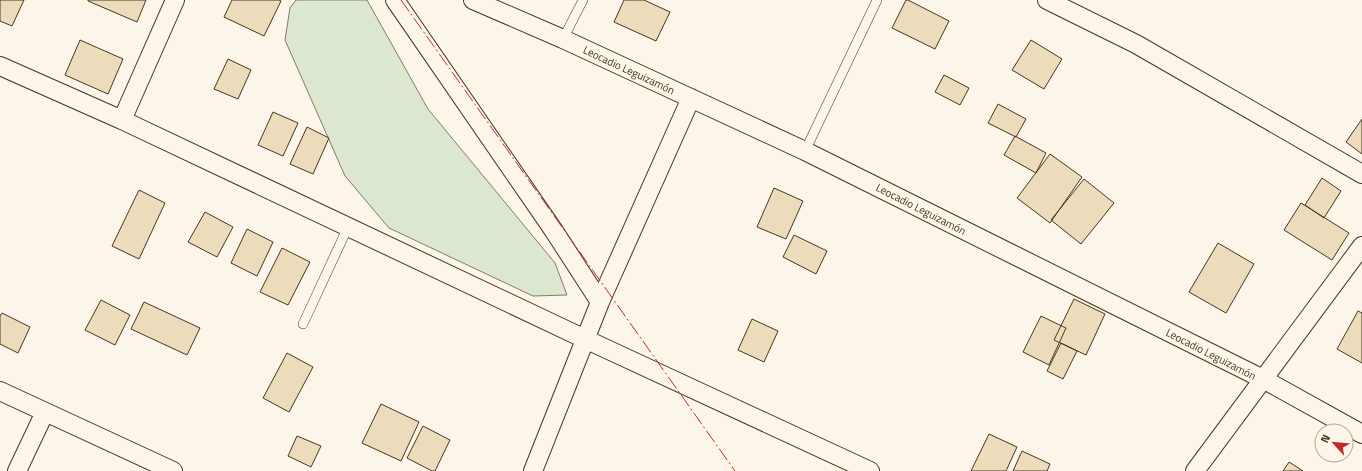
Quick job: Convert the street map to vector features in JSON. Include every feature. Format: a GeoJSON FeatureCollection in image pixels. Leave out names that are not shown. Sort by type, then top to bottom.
{"type":"FeatureCollection","features":[{"type":"Feature","properties":{"kind":"street"},"geometry":{"type":"LineString","coordinates":[[122,120],[175,0]]}},
{"type":"Feature","properties":{"kind":"street"},"geometry":{"type":"LineString","coordinates":[[395,0],[554,231],[600,302]]}},
{"type":"Feature","properties":{"kind":"street","name":"Leocadio Leguizamón"},"geometry":{"type":"LineString","coordinates":[[473,0],[563,39],[805,151],[1263,380],[1362,434]]}},
{"type":"Feature","properties":{"kind":"street"},"geometry":{"type":"LineString","coordinates":[[1047,0],[1136,44],[1362,174]]}},
{"type":"Feature","properties":{"kind":"street"},"geometry":{"type":"LineString","coordinates":[[0,66],[122,120],[585,339],[870,471]]}},
{"type":"Feature","properties":{"kind":"street"},"geometry":{"type":"LineString","coordinates":[[532,471],[600,302],[691,98]]}},
{"type":"Feature","properties":{"kind":"street"},"geometry":{"type":"LineString","coordinates":[[1195,471],[1362,246]]}},
{"type":"Feature","properties":{"kind":"street"},"geometry":{"type":"LineString","coordinates":[[0,391],[173,471]]}},
{"type":"Feature","properties":{"kind":"street"},"geometry":{"type":"LineString","coordinates":[[17,471],[45,412]]}},
{"type":"Feature","properties":{"kind":"lane"},"geometry":{"type":"LineString","coordinates":[[563,39],[583,0]]}},
{"type":"Feature","properties":{"kind":"lane"},"geometry":{"type":"LineString","coordinates":[[805,151],[877,0]]}},
{"type":"Feature","properties":{"kind":"lane"},"geometry":{"type":"LineString","coordinates":[[304,324],[348,227]]}},
{"type":"Feature","properties":{"kind":"green space"},"geometry":{"type":"Polygon","coordinates":[[[296,0],[367,0],[428,109],[555,263],[567,295],[533,296],[389,228],[345,176],[285,40],[290,8],[296,0]]]}},
{"type":"Feature","properties":{"kind":"building"},"geometry":{"type":"Polygon","coordinates":[[[0,0],[24,0],[12,26],[0,21],[0,0]]]}},
{"type":"Feature","properties":{"kind":"building"},"geometry":{"type":"Polygon","coordinates":[[[88,0],[146,0],[137,22],[88,0]]]}},
{"type":"Feature","properties":{"kind":"building"},"geometry":{"type":"Polygon","coordinates":[[[232,0],[281,1],[264,36],[224,17],[232,0]]]}},
{"type":"Feature","properties":{"kind":"building"},"geometry":{"type":"Polygon","coordinates":[[[624,0],[644,0],[670,12],[656,41],[614,22],[624,0]]]}},
{"type":"Feature","properties":{"kind":"building"},"geometry":{"type":"Polygon","coordinates":[[[906,0],[949,21],[935,49],[892,28],[906,0]]]}},
{"type":"Feature","properties":{"kind":"building"},"geometry":{"type":"Polygon","coordinates":[[[80,40],[123,59],[108,94],[65,75],[80,40]]]}},
{"type":"Feature","properties":{"kind":"building"},"geometry":{"type":"Polygon","coordinates":[[[1031,40],[1062,59],[1044,89],[1012,70],[1031,40]]]}},
{"type":"Feature","properties":{"kind":"building"},"geometry":{"type":"Polygon","coordinates":[[[228,59],[251,70],[238,99],[214,89],[228,59]]]}},
{"type":"Feature","properties":{"kind":"building"},"geometry":{"type":"Polygon","coordinates":[[[944,75],[969,88],[960,105],[935,92],[944,75]]]}},
{"type":"Feature","properties":{"kind":"building"},"geometry":{"type":"Polygon","coordinates":[[[998,104],[1026,119],[1016,137],[988,123],[998,104]]]}},
{"type":"Feature","properties":{"kind":"building"},"geometry":{"type":"Polygon","coordinates":[[[273,112],[298,123],[283,156],[258,145],[273,112]]]}},
{"type":"Feature","properties":{"kind":"building"},"geometry":{"type":"Polygon","coordinates":[[[1362,119],[1362,154],[1346,142],[1362,119]]]}},
{"type":"Feature","properties":{"kind":"building"},"geometry":{"type":"Polygon","coordinates":[[[307,127],[329,138],[313,174],[290,164],[307,127]]]}},
{"type":"Feature","properties":{"kind":"building"},"geometry":{"type":"Polygon","coordinates":[[[1015,136],[1046,153],[1036,173],[1004,155],[1015,136]]]}},
{"type":"Feature","properties":{"kind":"building"},"geometry":{"type":"Polygon","coordinates":[[[1050,154],[1082,177],[1050,223],[1017,198],[1050,154]]]}},
{"type":"Feature","properties":{"kind":"building"},"geometry":{"type":"Polygon","coordinates":[[[1322,178],[1341,191],[1324,218],[1305,205],[1322,178]]]}},
{"type":"Feature","properties":{"kind":"building"},"geometry":{"type":"Polygon","coordinates":[[[1084,179],[1114,203],[1081,244],[1051,220],[1084,179]]]}},
{"type":"Feature","properties":{"kind":"building"},"geometry":{"type":"Polygon","coordinates":[[[774,188],[803,201],[786,239],[757,227],[774,188]]]}},
{"type":"Feature","properties":{"kind":"building"},"geometry":{"type":"Polygon","coordinates":[[[139,190],[165,203],[139,259],[112,246],[139,190]]]}},
{"type":"Feature","properties":{"kind":"building"},"geometry":{"type":"Polygon","coordinates":[[[1301,203],[1349,233],[1332,260],[1284,230],[1301,203]]]}},
{"type":"Feature","properties":{"kind":"building"},"geometry":{"type":"Polygon","coordinates":[[[205,212],[233,227],[217,257],[188,242],[205,212]]]}},
{"type":"Feature","properties":{"kind":"building"},"geometry":{"type":"Polygon","coordinates":[[[247,229],[273,242],[257,276],[231,263],[247,229]]]}},
{"type":"Feature","properties":{"kind":"building"},"geometry":{"type":"Polygon","coordinates":[[[794,235],[827,251],[816,274],[783,257],[794,235]]]}},
{"type":"Feature","properties":{"kind":"building"},"geometry":{"type":"Polygon","coordinates":[[[1218,243],[1254,264],[1226,313],[1189,292],[1218,243]]]}},
{"type":"Feature","properties":{"kind":"building"},"geometry":{"type":"Polygon","coordinates":[[[282,248],[310,262],[288,305],[260,292],[282,248]]]}},
{"type":"Feature","properties":{"kind":"building"},"geometry":{"type":"Polygon","coordinates":[[[1074,299],[1105,314],[1086,355],[1054,340],[1074,299]]]}},
{"type":"Feature","properties":{"kind":"building"},"geometry":{"type":"Polygon","coordinates":[[[101,300],[130,315],[115,345],[85,330],[101,300]]]}},
{"type":"Feature","properties":{"kind":"building"},"geometry":{"type":"Polygon","coordinates":[[[144,302],[200,328],[187,355],[131,329],[144,302]]]}},
{"type":"Feature","properties":{"kind":"building"},"geometry":{"type":"Polygon","coordinates":[[[1358,311],[1362,313],[1362,363],[1337,349],[1358,311]]]}},
{"type":"Feature","properties":{"kind":"building"},"geometry":{"type":"Polygon","coordinates":[[[2,313],[30,327],[18,353],[0,344],[0,316],[2,313]]]}},
{"type":"Feature","properties":{"kind":"building"},"geometry":{"type":"Polygon","coordinates":[[[1041,316],[1066,328],[1049,365],[1023,352],[1041,316]]]}},
{"type":"Feature","properties":{"kind":"building"},"geometry":{"type":"Polygon","coordinates":[[[752,319],[778,331],[764,362],[738,350],[752,319]]]}},
{"type":"Feature","properties":{"kind":"building"},"geometry":{"type":"Polygon","coordinates":[[[1061,343],[1077,351],[1063,379],[1047,371],[1061,343]]]}},
{"type":"Feature","properties":{"kind":"building"},"geometry":{"type":"Polygon","coordinates":[[[287,353],[313,367],[289,412],[263,398],[287,353]]]}},
{"type":"Feature","properties":{"kind":"building"},"geometry":{"type":"Polygon","coordinates":[[[381,404],[419,422],[401,461],[362,443],[381,404]]]}},
{"type":"Feature","properties":{"kind":"building"},"geometry":{"type":"Polygon","coordinates":[[[423,426],[450,440],[435,471],[432,471],[407,458],[423,426]]]}},
{"type":"Feature","properties":{"kind":"building"},"geometry":{"type":"Polygon","coordinates":[[[989,434],[1017,447],[1006,471],[971,471],[989,434]]]}},
{"type":"Feature","properties":{"kind":"building"},"geometry":{"type":"Polygon","coordinates":[[[297,436],[321,446],[311,467],[288,456],[297,436]]]}},
{"type":"Feature","properties":{"kind":"building"},"geometry":{"type":"Polygon","coordinates":[[[1022,451],[1050,464],[1047,471],[1013,471],[1022,451]]]}},
{"type":"Feature","properties":{"kind":"building"},"geometry":{"type":"Polygon","coordinates":[[[1289,462],[1303,471],[1283,471],[1289,462]]]}},
{"type":"Feature","properties":{"kind":"power"},"geometry":{"type":"LineString","coordinates":[[401,0],[735,471]]}}]}
